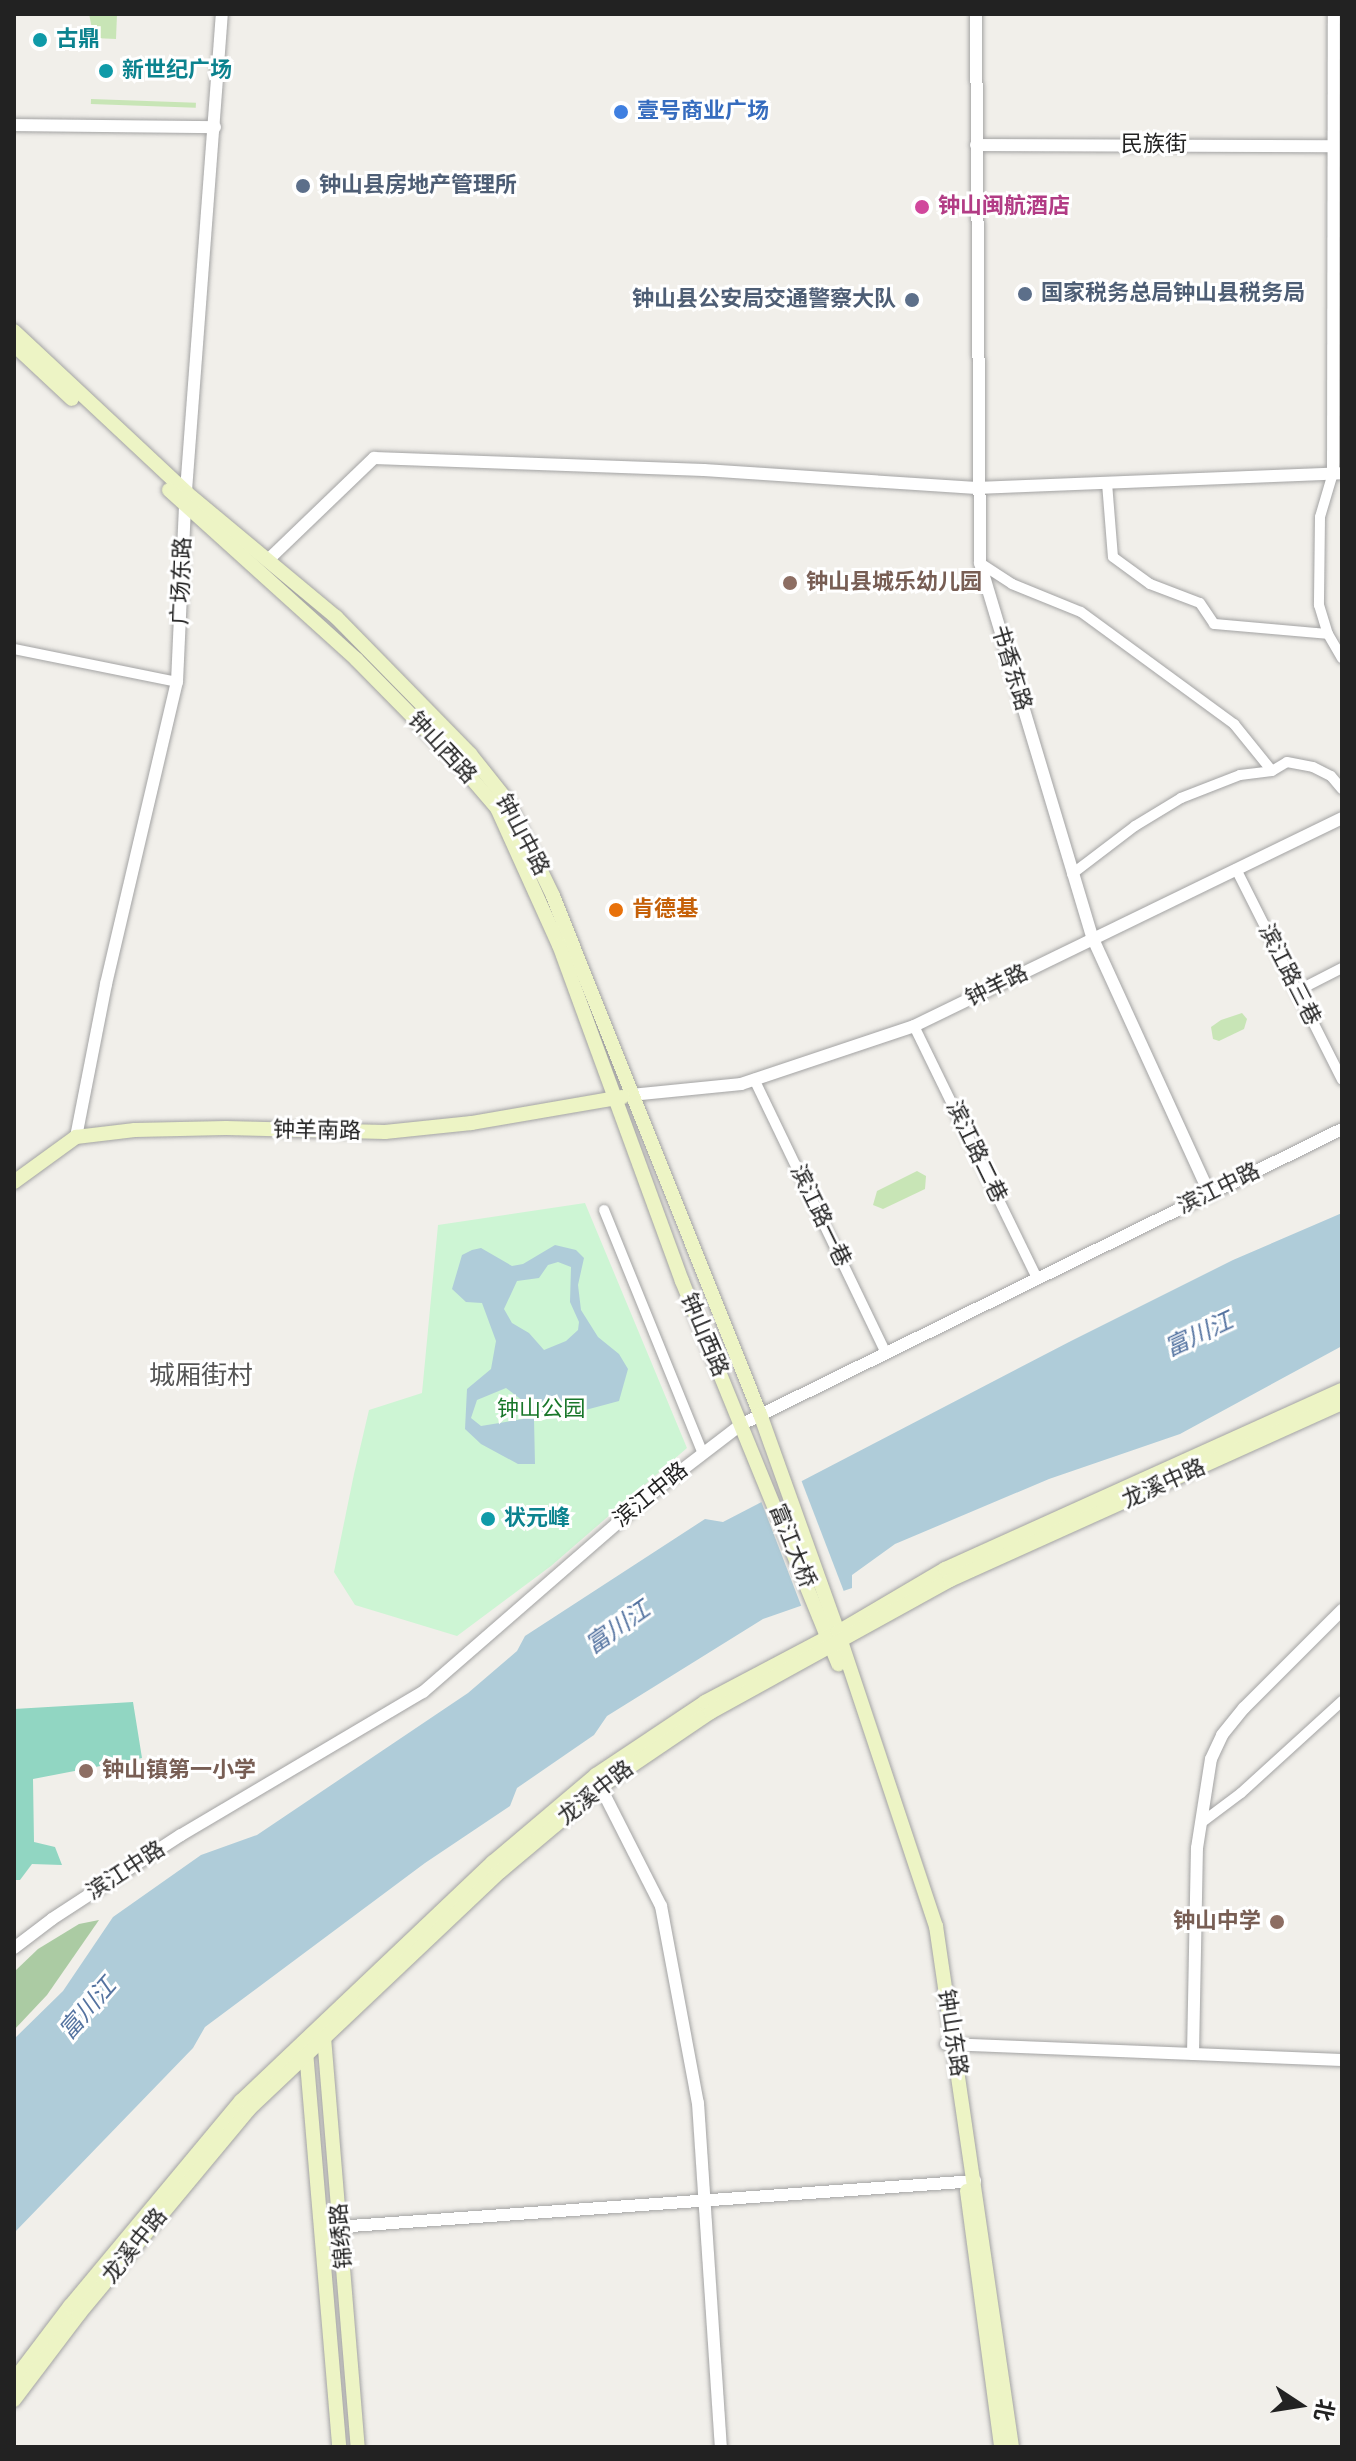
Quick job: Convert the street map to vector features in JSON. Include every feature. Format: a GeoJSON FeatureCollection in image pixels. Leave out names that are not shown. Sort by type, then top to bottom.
{"type":"FeatureCollection","features":[{"type":"Feature","properties":{"kind":"main road","name":"钟山中路"},"geometry":{"type":"LineString","coordinates":[[14,331],[186,499],[269,559],[338,619],[470,754],[506,799],[553,896],[624,1096],[760,1414],[775,1456]]}},
{"type":"Feature","properties":{"kind":"main road","name":"钟山西路"},"geometry":{"type":"LineString","coordinates":[[14,345],[186,499],[356,659],[460,765],[497,808],[624,1096],[682,1281],[756,1457]]}},
{"type":"Feature","properties":{"kind":"main road","name":"钟羊南路"},"geometry":{"type":"LineString","coordinates":[[14,1182],[76,1137],[135,1130],[226,1128],[385,1132],[472,1123],[624,1096]]}},
{"type":"Feature","properties":{"kind":"main road","name":"龙溪中路"},"geometry":{"type":"LineString","coordinates":[[835,1639],[945,1569],[1342,1390]]}},
{"type":"Feature","properties":{"kind":"main road","name":"龙溪中路"},"geometry":{"type":"LineString","coordinates":[[14,2400],[249,2109],[493,1862],[598,1782],[705,1702],[950,1580],[1342,1403]]}},
{"type":"Feature","properties":{"kind":"main road","name":"富江大桥"},"geometry":{"type":"LineString","coordinates":[[775,1456],[835,1639]]}},
{"type":"Feature","properties":{"kind":"main road","name":"富江大桥"},"geometry":{"type":"LineString","coordinates":[[756,1457],[835,1639]]}},
{"type":"Feature","properties":{"kind":"main road","name":"钟山东路"},"geometry":{"type":"LineString","coordinates":[[835,1639],[936,1926],[970,2182],[1012,2447]]}},
{"type":"Feature","properties":{"kind":"main road","name":"锦绣路"},"geometry":{"type":"LineString","coordinates":[[324,2033],[358,2447]]}},
{"type":"Feature","properties":{"kind":"main road","name":"龙溪中路"},"geometry":{"type":"LineString","coordinates":[[14,2380],[192,2157],[241,2101],[306,2050]]}},
{"type":"Feature","properties":{"kind":"main road","name":"锦绣路"},"geometry":{"type":"LineString","coordinates":[[306,2050],[339,2447]]}},
{"type":"Feature","properties":{"kind":"main road","name":"钟山东路"},"geometry":{"type":"LineString","coordinates":[[970,2182],[1001,2447]]}},
{"type":"Feature","properties":{"kind":"street","name":"广场东路"},"geometry":{"type":"LineString","coordinates":[[76,1137],[106,984],[177,682],[186,499],[222,14]]}},
{"type":"Feature","properties":{"kind":"street","name":"书香东路"},"geometry":{"type":"LineString","coordinates":[[976,14],[976,488],[980,563],[1093,939],[1210,1194]]}},
{"type":"Feature","properties":{"kind":"street"},"geometry":{"type":"LineString","coordinates":[[1334,14],[1331,146],[1337,473],[1320,517],[1319,605],[1328,634],[1342,658]]}},
{"type":"Feature","properties":{"kind":"street"},"geometry":{"type":"LineString","coordinates":[[14,125],[215,127]]}},
{"type":"Feature","properties":{"kind":"street","name":"民族街"},"geometry":{"type":"LineString","coordinates":[[976,145],[1331,146]]}},
{"type":"Feature","properties":{"kind":"street"},"geometry":{"type":"LineString","coordinates":[[269,559],[374,458],[704,470],[976,488],[1337,473]]}},
{"type":"Feature","properties":{"kind":"street"},"geometry":{"type":"LineString","coordinates":[[1107,483],[1113,557],[1150,584],[1200,603],[1214,624],[1328,634]]}},
{"type":"Feature","properties":{"kind":"street"},"geometry":{"type":"LineString","coordinates":[[980,563],[1012,584],[1081,612],[1234,724],[1272,771]]}},
{"type":"Feature","properties":{"kind":"street"},"geometry":{"type":"LineString","coordinates":[[14,649],[177,682]]}},
{"type":"Feature","properties":{"kind":"street"},"geometry":{"type":"LineString","coordinates":[[1072,874],[1135,826],[1181,798],[1240,775],[1272,771],[1287,762],[1313,767],[1331,776],[1342,789]]}},
{"type":"Feature","properties":{"kind":"street","name":"钟羊路"},"geometry":{"type":"LineString","coordinates":[[624,1096],[754,1079],[914,1026],[1342,818]]}},
{"type":"Feature","properties":{"kind":"street","name":"滨江路三巷"},"geometry":{"type":"LineString","coordinates":[[1236,869],[1342,1080]]}},
{"type":"Feature","properties":{"kind":"street"},"geometry":{"type":"LineString","coordinates":[[1297,991],[1342,968]]}},
{"type":"Feature","properties":{"kind":"street","name":"滨江路二巷"},"geometry":{"type":"LineString","coordinates":[[914,1026],[1037,1278]]}},
{"type":"Feature","properties":{"kind":"street","name":"滨江路一巷"},"geometry":{"type":"LineString","coordinates":[[754,1079],[886,1353]]}},
{"type":"Feature","properties":{"kind":"street","name":"滨江中路"},"geometry":{"type":"LineString","coordinates":[[14,1948],[52,1919],[181,1835],[423,1692],[581,1553],[742,1424],[1342,1129]]}},
{"type":"Feature","properties":{"kind":"street"},"geometry":{"type":"LineString","coordinates":[[604,1210],[703,1454]]}},
{"type":"Feature","properties":{"kind":"street"},"geometry":{"type":"LineString","coordinates":[[1193,2054],[1201,1823],[1211,1759],[1222,1735],[1342,1610]]}},
{"type":"Feature","properties":{"kind":"street"},"geometry":{"type":"LineString","coordinates":[[1201,1823],[1241,1793],[1342,1701]]}},
{"type":"Feature","properties":{"kind":"street"},"geometry":{"type":"LineString","coordinates":[[598,1782],[661,1906],[698,2103],[721,2447]]}},
{"type":"Feature","properties":{"kind":"street"},"geometry":{"type":"LineString","coordinates":[[950,2044],[1342,2060]]}},
{"type":"Feature","properties":{"kind":"street"},"geometry":{"type":"LineString","coordinates":[[323,2228],[970,2182]]}},
{"type":"Feature","properties":{"kind":"green space"},"geometry":{"type":"Polygon","coordinates":[[[89,14],[117,14],[116,39],[94,38],[89,14]]]}},
{"type":"Feature","properties":{"kind":"green space"},"geometry":{"type":"Polygon","coordinates":[[[91,99],[196,103],[196,108],[91,104],[91,99]]]}},
{"type":"Feature","properties":{"kind":"green space"},"geometry":{"type":"Polygon","coordinates":[[[1242,1013],[1247,1019],[1244,1029],[1219,1041],[1213,1039],[1211,1027],[1242,1013]]]}},
{"type":"Feature","properties":{"kind":"green space"},"geometry":{"type":"Polygon","coordinates":[[[917,1171],[926,1176],[925,1189],[883,1209],[873,1205],[877,1191],[917,1171]]]}},
{"type":"Feature","properties":{"kind":"green space","name":"钟山公园"},"geometry":{"type":"Polygon","coordinates":[[[585,1203],[687,1448],[551,1566],[457,1636],[355,1605],[334,1572],[354,1474],[369,1410],[422,1393],[438,1225],[585,1203]]]}},
{"type":"Feature","properties":{"kind":"green space"},"geometry":{"type":"Polygon","coordinates":[[[133,1702],[142,1758],[33,1779],[34,1842],[55,1847],[62,1865],[32,1864],[20,1880],[14,1880],[14,1709],[133,1702]]]}},
{"type":"Feature","properties":{"kind":"green space"},"geometry":{"type":"Polygon","coordinates":[[[99,1920],[47,1995],[14,2030],[14,1972],[38,1949],[79,1924],[99,1920]]]}},
{"type":"Feature","properties":{"kind":"water","name":"富川江"},"geometry":{"type":"Polygon","coordinates":[[[1342,1213],[1342,1346],[1180,1434],[1049,1479],[895,1544],[852,1575],[852,1588],[763,1619],[607,1716],[594,1735],[517,1788],[510,1806],[425,1863],[205,2027],[193,2048],[14,2233],[14,2039],[63,1991],[113,1917],[201,1855],[257,1835],[468,1693],[517,1651],[525,1636],[705,1519],[723,1522],[1233,1260],[1342,1213]]]}},
{"type":"Feature","properties":{"kind":"water"},"geometry":{"type":"Polygon","coordinates":[[[555,1245],[576,1250],[584,1258],[578,1285],[581,1310],[598,1337],[619,1354],[628,1369],[619,1401],[534,1419],[535,1464],[518,1464],[481,1444],[465,1429],[467,1389],[491,1369],[496,1341],[482,1303],[466,1302],[452,1289],[462,1255],[472,1250],[481,1248],[512,1266],[523,1264],[555,1245]],[[558,1262],[548,1265],[539,1278],[517,1281],[504,1309],[512,1323],[529,1333],[544,1350],[566,1341],[578,1330],[579,1322],[570,1302],[571,1267],[558,1262]],[[506,1388],[477,1400],[471,1418],[481,1426],[523,1419],[523,1401],[506,1388]]]}},
{"type":"Feature","properties":{"kind":"pier"},"geometry":{"type":"Polygon","coordinates":[[[800,1477],[845,1595],[803,1611],[758,1493],[800,1477]]]}},
{"type":"Feature","properties":{"kind":"place","name":"古鼎"},"geometry":{"type":"Point","coordinates":[40,40]}},
{"type":"Feature","properties":{"kind":"place","name":"新世纪广场"},"geometry":{"type":"Point","coordinates":[106,71]}},
{"type":"Feature","properties":{"kind":"place","name":"壹号商业广场"},"geometry":{"type":"Point","coordinates":[621,112]}},
{"type":"Feature","properties":{"kind":"place","name":"钟山县房地产管理所"},"geometry":{"type":"Point","coordinates":[303,186]}},
{"type":"Feature","properties":{"kind":"place","name":"钟山闽航酒店"},"geometry":{"type":"Point","coordinates":[922,207]}},
{"type":"Feature","properties":{"kind":"place","name":"国家税务总局钟山县税务局"},"geometry":{"type":"Point","coordinates":[1025,294]}},
{"type":"Feature","properties":{"kind":"place","name":"钟山县公安局交通警察大队"},"geometry":{"type":"Point","coordinates":[912,300]}},
{"type":"Feature","properties":{"kind":"place","name":"钟山县城乐幼儿园"},"geometry":{"type":"Point","coordinates":[790,583]}},
{"type":"Feature","properties":{"kind":"place","name":"肯德基"},"geometry":{"type":"Point","coordinates":[616,910]}},
{"type":"Feature","properties":{"kind":"place","name":"状元峰"},"geometry":{"type":"Point","coordinates":[488,1519]}},
{"type":"Feature","properties":{"kind":"place","name":"钟山镇第一小学"},"geometry":{"type":"Point","coordinates":[86,1771]}},
{"type":"Feature","properties":{"kind":"place","name":"钟山中学"},"geometry":{"type":"Point","coordinates":[1277,1922]}},
{"type":"Feature","properties":{"kind":"district","name":"城厢街村"},"geometry":{"type":"Point","coordinates":[201,1376]}}]}
